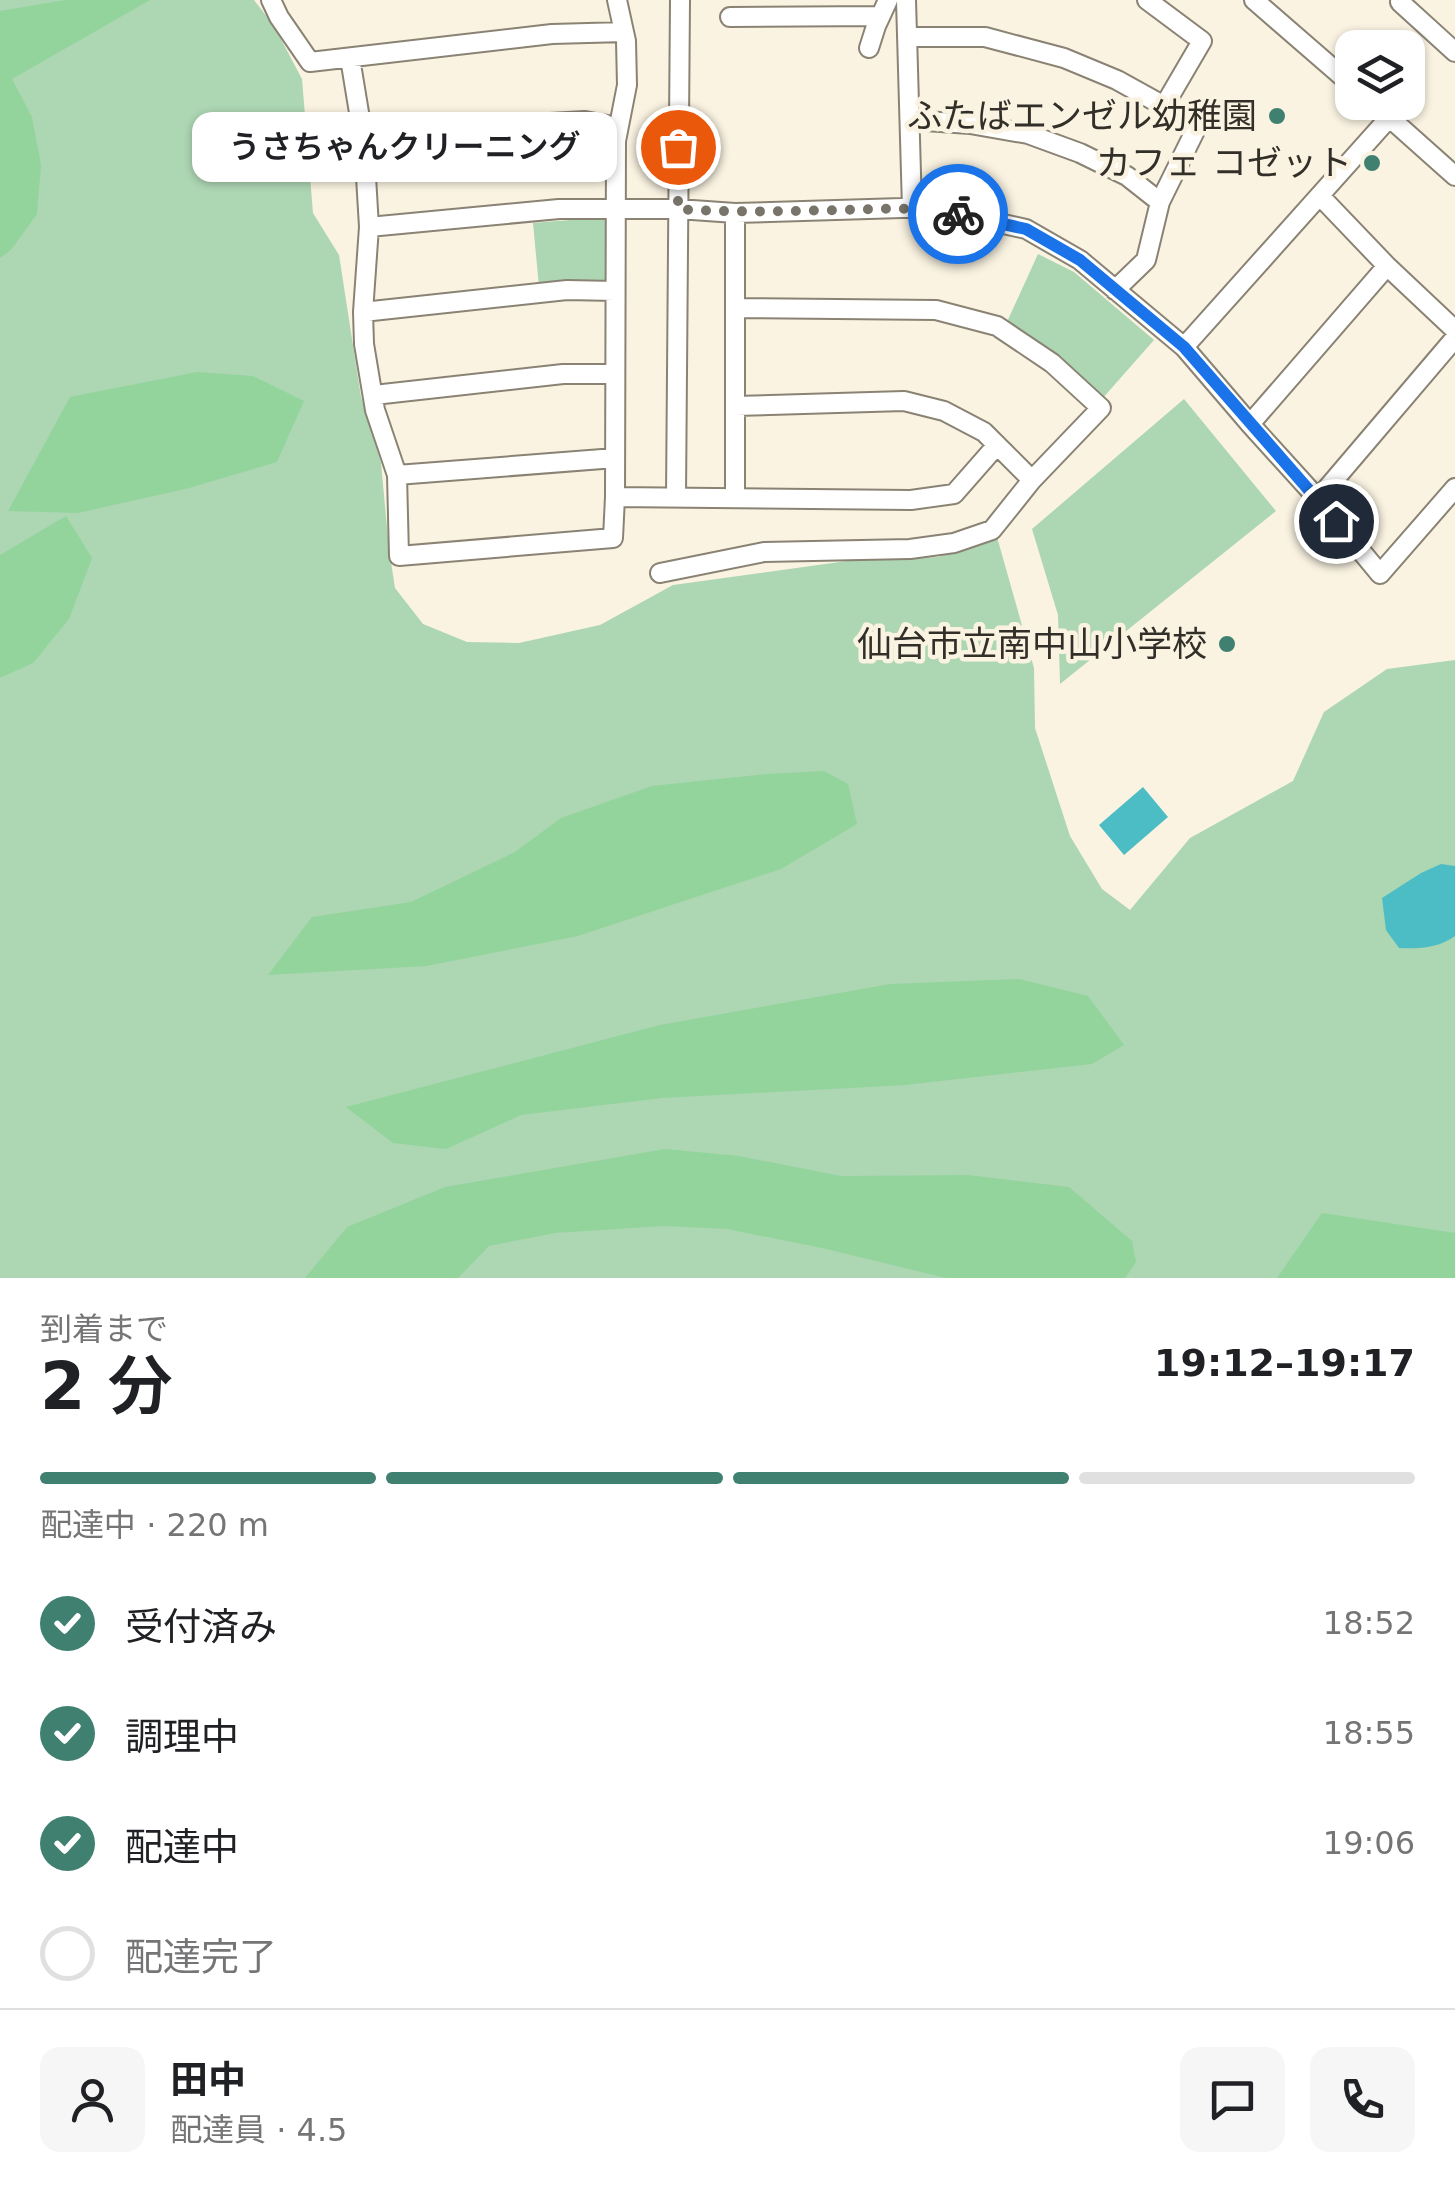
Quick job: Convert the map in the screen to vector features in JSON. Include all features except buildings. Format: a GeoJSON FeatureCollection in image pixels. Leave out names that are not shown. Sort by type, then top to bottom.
{"type":"FeatureCollection","features":[{"type":"Feature","properties":{"kind":"street"},"geometry":{"type":"LineString","coordinates":[[271,0],[310,62],[552,34],[624,32]]}},
{"type":"Feature","properties":{"kind":"street"},"geometry":{"type":"LineString","coordinates":[[350,58],[364,143],[368,227],[364,344],[375,410],[397,476],[399,556],[612,538],[616,141],[626,86],[624,32],[618,0]]}},
{"type":"Feature","properties":{"kind":"street"},"geometry":{"type":"LineString","coordinates":[[676,497],[680,0]]}},
{"type":"Feature","properties":{"kind":"street"},"geometry":{"type":"LineString","coordinates":[[906,0],[912,208]]}},
{"type":"Feature","properties":{"kind":"street"},"geometry":{"type":"LineString","coordinates":[[1147,0],[1202,41],[1164,106]]}},
{"type":"Feature","properties":{"kind":"street"},"geometry":{"type":"LineString","coordinates":[[1254,0],[1274,6],[1335,68]]}},
{"type":"Feature","properties":{"kind":"street"},"geometry":{"type":"LineString","coordinates":[[1402,0],[1455,52]]}},
{"type":"Feature","properties":{"kind":"street"},"geometry":{"type":"LineString","coordinates":[[730,16],[884,8],[869,48]]}},
{"type":"Feature","properties":{"kind":"street"},"geometry":{"type":"LineString","coordinates":[[907,36],[986,37],[1064,58],[1117,80],[1164,106],[1195,130],[1160,202],[1146,260],[1115,290]]}},
{"type":"Feature","properties":{"kind":"street"},"geometry":{"type":"LineString","coordinates":[[910,120],[970,124],[1028,134],[1127,176],[1160,202]]}},
{"type":"Feature","properties":{"kind":"street"},"geometry":{"type":"LineString","coordinates":[[1184,347],[1388,120],[1454,172]]}},
{"type":"Feature","properties":{"kind":"street"},"geometry":{"type":"LineString","coordinates":[[364,143],[550,123],[585,121],[618,127]]}},
{"type":"Feature","properties":{"kind":"street"},"geometry":{"type":"LineString","coordinates":[[1321,197],[1455,330]]}},
{"type":"Feature","properties":{"kind":"street"},"geometry":{"type":"LineString","coordinates":[[368,227],[559,209],[735,213],[932,208],[1026,229],[1080,260],[1184,347],[1380,574],[1455,488]]}},
{"type":"Feature","properties":{"kind":"street"},"geometry":{"type":"LineString","coordinates":[[735,213],[735,497]]}},
{"type":"Feature","properties":{"kind":"street"},"geometry":{"type":"LineString","coordinates":[[1250,424],[1387,266]]}},
{"type":"Feature","properties":{"kind":"street"},"geometry":{"type":"LineString","coordinates":[[363,312],[567,290],[615,291]]}},
{"type":"Feature","properties":{"kind":"street"},"geometry":{"type":"LineString","coordinates":[[660,573],[764,552],[910,550],[954,543],[992,530],[1032,480],[1101,408],[1052,363],[997,326],[936,310],[735,308]]}},
{"type":"Feature","properties":{"kind":"street"},"geometry":{"type":"LineString","coordinates":[[1318,499],[1455,338]]}},
{"type":"Feature","properties":{"kind":"street"},"geometry":{"type":"LineString","coordinates":[[374,395],[563,374],[615,374]]}},
{"type":"Feature","properties":{"kind":"street"},"geometry":{"type":"LineString","coordinates":[[734,406],[904,401],[944,411],[984,432],[1032,480]]}},
{"type":"Feature","properties":{"kind":"street"},"geometry":{"type":"LineString","coordinates":[[615,497],[912,500],[954,494],[997,445]]}},
{"type":"Feature","properties":{"kind":"street"},"geometry":{"type":"LineString","coordinates":[[397,476],[615,458]]}},
{"type":"Feature","properties":{"kind":"green space"},"geometry":{"type":"Polygon","coordinates":[[[0,0],[254,0],[274,26],[302,79],[313,213],[339,255],[361,397],[381,463],[395,588],[423,624],[467,642],[519,643],[600,625],[673,585],[847,561],[938,557],[997,537],[1034,668],[1035,728],[1070,836],[1102,889],[1130,910],[1190,838],[1293,781],[1324,712],[1387,669],[1455,660],[1455,1278],[0,1278],[0,0]]]}},
{"type":"Feature","properties":{"kind":"green space"},"geometry":{"type":"Polygon","coordinates":[[[65,0],[150,0],[12,79],[32,117],[41,165],[37,214],[11,250],[0,258],[0,11],[65,0]]]}},
{"type":"Feature","properties":{"kind":"green space"},"geometry":{"type":"Polygon","coordinates":[[[607,217],[612,222],[608,283],[539,287],[533,223],[607,217]]]}},
{"type":"Feature","properties":{"kind":"green space"},"geometry":{"type":"Polygon","coordinates":[[[1038,254],[1074,272],[1154,340],[1102,399],[1039,342],[1006,324],[1038,254]]]}},
{"type":"Feature","properties":{"kind":"green space"},"geometry":{"type":"Polygon","coordinates":[[[197,372],[253,376],[304,401],[277,462],[189,488],[78,513],[8,511],[70,397],[197,372]]]}},
{"type":"Feature","properties":{"kind":"green space"},"geometry":{"type":"Polygon","coordinates":[[[1184,399],[1276,511],[1060,684],[1058,615],[1032,529],[1184,399]]]}},
{"type":"Feature","properties":{"kind":"green space"},"geometry":{"type":"Polygon","coordinates":[[[66,516],[92,558],[69,619],[33,663],[0,678],[0,555],[66,516]]]}},
{"type":"Feature","properties":{"kind":"green space"},"geometry":{"type":"Polygon","coordinates":[[[824,771],[848,784],[857,824],[781,869],[578,936],[426,966],[268,975],[312,917],[411,902],[515,852],[561,818],[652,786],[824,771]]]}},
{"type":"Feature","properties":{"kind":"green space"},"geometry":{"type":"Polygon","coordinates":[[[1019,979],[1088,996],[1124,1045],[1092,1064],[905,1085],[662,1098],[521,1115],[446,1149],[393,1143],[346,1107],[660,1025],[890,984],[1019,979]]]}},
{"type":"Feature","properties":{"kind":"green space"},"geometry":{"type":"Polygon","coordinates":[[[665,1149],[739,1156],[841,1176],[968,1175],[1069,1187],[1132,1241],[1136,1262],[1125,1278],[946,1278],[727,1229],[664,1226],[555,1233],[489,1246],[458,1278],[305,1278],[347,1227],[445,1187],[665,1149]]]}},
{"type":"Feature","properties":{"kind":"green space"},"geometry":{"type":"Polygon","coordinates":[[[1322,1213],[1455,1233],[1455,1278],[1277,1278],[1322,1213]]]}},
{"type":"Feature","properties":{"kind":"water"},"geometry":{"type":"Polygon","coordinates":[[[1143,787],[1168,817],[1124,855],[1099,825],[1143,787]]]}},
{"type":"Feature","properties":{"kind":"water"},"geometry":{"type":"Polygon","coordinates":[[[1441,864],[1455,866],[1455,936],[1429,947],[1399,948],[1386,930],[1382,898],[1441,864]]]}},
{"type":"Feature","properties":{"kind":"way so far"},"geometry":{"type":"LineString","coordinates":[[678,147],[678,209],[735,213],[932,208],[958,214]]}},
{"type":"Feature","properties":{"kind":"place","name":"ふたばエンゼル幼稚園"},"geometry":{"type":"Point","coordinates":[1277,116]}},
{"type":"Feature","properties":{"kind":"place","name":"うさちゃんクリーニング"},"geometry":{"type":"Point","coordinates":[678,147]}},
{"type":"Feature","properties":{"kind":"place","name":"カフェ コゼット"},"geometry":{"type":"Point","coordinates":[1372,163]}},
{"type":"Feature","properties":{"kind":"place","name":"仙台市立南中山小学校"},"geometry":{"type":"Point","coordinates":[1227,644]}},
{"type":"Feature","properties":{"kind":"route"},"geometry":{"type":"LineString","coordinates":[[958,214],[1026,229],[1080,260],[1184,347],[1336,521]]}}]}
